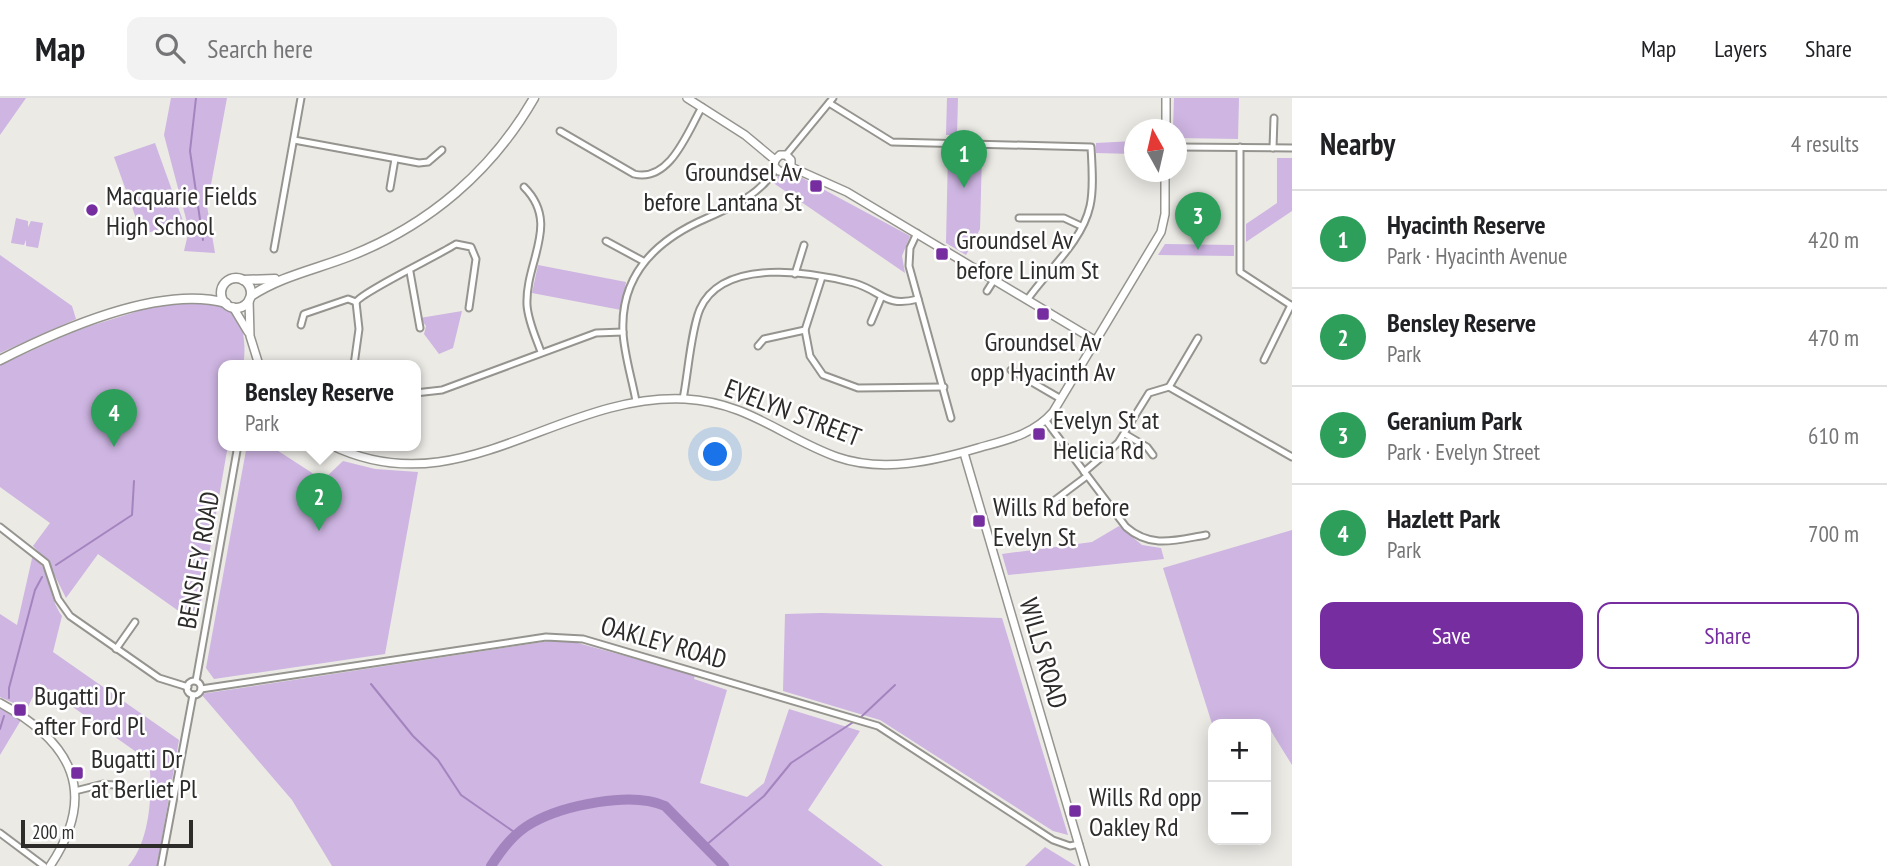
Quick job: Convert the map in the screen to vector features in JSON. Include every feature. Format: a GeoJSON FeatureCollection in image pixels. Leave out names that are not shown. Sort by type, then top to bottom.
{"type":"FeatureCollection","features":[{"type":"Feature","properties":{"kind":"main road"},"geometry":{"type":"LineString","coordinates":[[0,360],[113,315],[172,300],[194,298],[242,306],[250,298],[283,279],[371,248],[436,210],[490,160],[534,98]]}},
{"type":"Feature","properties":{"kind":"main road"},"geometry":{"type":"LineString","coordinates":[[194,298],[223,286],[232,278],[283,279]]}},
{"type":"Feature","properties":{"kind":"main road"},"geometry":{"type":"LineString","coordinates":[[243,280],[250,288],[250,298]]}},
{"type":"Feature","properties":{"kind":"main road"},"geometry":{"type":"LineString","coordinates":[[223,286],[222,293],[229,305]]}},
{"type":"Feature","properties":{"kind":"street"},"geometry":{"type":"LineString","coordinates":[[274,248],[301,98]]}},
{"type":"Feature","properties":{"kind":"street"},"geometry":{"type":"LineString","coordinates":[[636,401],[623,332],[630,289],[643,261],[673,233],[750,197],[776,169],[775,160],[745,135],[687,98]]}},
{"type":"Feature","properties":{"kind":"street"},"geometry":{"type":"LineString","coordinates":[[1166,98],[1166,119]]}},
{"type":"Feature","properties":{"kind":"street"},"geometry":{"type":"LineString","coordinates":[[786,155],[831,100],[892,142],[1091,147],[1092,197],[1081,226],[1059,261],[1027,300]]}},
{"type":"Feature","properties":{"kind":"street"},"geometry":{"type":"LineString","coordinates":[[561,131],[634,174],[648,175],[668,163],[702,107]]}},
{"type":"Feature","properties":{"kind":"street"},"geometry":{"type":"LineString","coordinates":[[1273,148],[1275,118]]}},
{"type":"Feature","properties":{"kind":"street"},"geometry":{"type":"LineString","coordinates":[[294,140],[395,159],[428,162],[442,150]]}},
{"type":"Feature","properties":{"kind":"street"},"geometry":{"type":"LineString","coordinates":[[1187,147],[1292,148]]}},
{"type":"Feature","properties":{"kind":"street"},"geometry":{"type":"LineString","coordinates":[[1240,147],[1240,272],[1292,305],[1264,360]]}},
{"type":"Feature","properties":{"kind":"street"},"geometry":{"type":"LineString","coordinates":[[775,160],[780,155],[786,155],[791,160],[791,167]]}},
{"type":"Feature","properties":{"kind":"street"},"geometry":{"type":"LineString","coordinates":[[390,188],[395,159]]}},
{"type":"Feature","properties":{"kind":"street"},"geometry":{"type":"LineString","coordinates":[[776,169],[784,172],[791,167]]}},
{"type":"Feature","properties":{"kind":"street"},"geometry":{"type":"LineString","coordinates":[[791,167],[828,181],[1096,341]]}},
{"type":"Feature","properties":{"kind":"street","name":"EVELYN STREET"},"geometry":{"type":"LineString","coordinates":[[349,451],[380,461],[446,462],[484,453],[599,410],[636,401],[684,399],[717,403],[744,411],[822,451],[849,460],[923,463],[1024,434],[1046,421],[1061,399],[1161,232],[1165,214],[1165,182]]}},
{"type":"Feature","properties":{"kind":"street"},"geometry":{"type":"LineString","coordinates":[[524,187],[536,199],[542,219],[527,303],[541,352]]}},
{"type":"Feature","properties":{"kind":"street"},"geometry":{"type":"LineString","coordinates":[[1018,218],[1064,218],[1081,226]]}},
{"type":"Feature","properties":{"kind":"street"},"geometry":{"type":"LineString","coordinates":[[916,233],[908,260],[951,418]]}},
{"type":"Feature","properties":{"kind":"street"},"geometry":{"type":"LineString","coordinates":[[606,241],[643,261]]}},
{"type":"Feature","properties":{"kind":"street"},"geometry":{"type":"LineString","coordinates":[[356,360],[359,329],[356,302],[362,294],[410,272],[456,244],[471,247],[476,259],[469,308]]}},
{"type":"Feature","properties":{"kind":"street"},"geometry":{"type":"LineString","coordinates":[[795,274],[804,245]]}},
{"type":"Feature","properties":{"kind":"street"},"geometry":{"type":"LineString","coordinates":[[684,399],[700,308],[710,296],[741,276],[771,271],[822,277],[854,283],[881,298],[902,304],[918,299]]}},
{"type":"Feature","properties":{"kind":"street"},"geometry":{"type":"LineString","coordinates":[[410,272],[420,328]]}},
{"type":"Feature","properties":{"kind":"street"},"geometry":{"type":"LineString","coordinates":[[822,277],[805,330],[815,368],[823,375],[848,386],[944,387]]}},
{"type":"Feature","properties":{"kind":"street"},"geometry":{"type":"LineString","coordinates":[[987,291],[994,280]]}},
{"type":"Feature","properties":{"kind":"street"},"geometry":{"type":"LineString","coordinates":[[250,298],[250,335],[258,360]]}},
{"type":"Feature","properties":{"kind":"street"},"geometry":{"type":"LineString","coordinates":[[871,322],[881,298]]}},
{"type":"Feature","properties":{"kind":"street"},"geometry":{"type":"LineString","coordinates":[[301,325],[304,314],[348,299],[356,302]]}},
{"type":"Feature","properties":{"kind":"street"},"geometry":{"type":"LineString","coordinates":[[229,305],[250,335]]}},
{"type":"Feature","properties":{"kind":"street"},"geometry":{"type":"LineString","coordinates":[[758,346],[764,338],[805,330]]}},
{"type":"Feature","properties":{"kind":"street"},"geometry":{"type":"LineString","coordinates":[[421,392],[442,390],[596,333],[623,332]]}},
{"type":"Feature","properties":{"kind":"street"},"geometry":{"type":"LineString","coordinates":[[1051,503],[1086,474],[1125,434],[1149,393],[1169,387],[1198,338]]}},
{"type":"Feature","properties":{"kind":"street"},"geometry":{"type":"LineString","coordinates":[[1011,370],[1061,399]]}},
{"type":"Feature","properties":{"kind":"street"},"geometry":{"type":"LineString","coordinates":[[1169,387],[1292,457]]}},
{"type":"Feature","properties":{"kind":"street"},"geometry":{"type":"LineString","coordinates":[[1046,421],[1126,527],[1137,537],[1159,543],[1206,536]]}},
{"type":"Feature","properties":{"kind":"street"},"geometry":{"type":"LineString","coordinates":[[1125,434],[1147,447],[1153,456]]}},
{"type":"Feature","properties":{"kind":"street","name":"BENSLEY ROAD"},"geometry":{"type":"LineString","coordinates":[[196,681],[237,451]]}},
{"type":"Feature","properties":{"kind":"street","name":"WILLS ROAD"},"geometry":{"type":"LineString","coordinates":[[964,453],[1085,866]]}},
{"type":"Feature","properties":{"kind":"street"},"geometry":{"type":"LineString","coordinates":[[0,527],[46,563],[58,599],[70,617],[159,678],[188,687],[193,695]]}},
{"type":"Feature","properties":{"kind":"street"},"geometry":{"type":"LineString","coordinates":[[116,649],[135,622]]}},
{"type":"Feature","properties":{"kind":"street","name":"OAKLEY ROAD"},"geometry":{"type":"LineString","coordinates":[[201,689],[567,636],[878,726],[1054,840],[1070,846],[1079,844]]}},
{"type":"Feature","properties":{"kind":"street"},"geometry":{"type":"LineString","coordinates":[[161,866],[193,695],[201,689],[196,681],[190,682],[188,687]]}},
{"type":"Feature","properties":{"kind":"street"},"geometry":{"type":"LineString","coordinates":[[0,703],[33,722],[53,740],[69,766],[75,792],[74,816],[69,837],[51,866]]}},
{"type":"Feature","properties":{"kind":"street"},"geometry":{"type":"LineString","coordinates":[[75,792],[103,784],[114,785]]}},
{"type":"Feature","properties":{"kind":"street"},"geometry":{"type":"LineString","coordinates":[[0,833],[44,866]]}},
{"type":"Feature","properties":{"kind":"shaded area"},"geometry":{"type":"Polygon","coordinates":[[[0,98],[26,98],[0,135],[0,98]]]}},
{"type":"Feature","properties":{"kind":"shaded area"},"geometry":{"type":"Polygon","coordinates":[[[171,98],[227,98],[207,206],[215,253],[184,251],[189,230],[164,135],[171,98]]]}},
{"type":"Feature","properties":{"kind":"shaded area"},"geometry":{"type":"Polygon","coordinates":[[[947,98],[958,98],[957,135],[946,135],[947,98]]]}},
{"type":"Feature","properties":{"kind":"shaded area"},"geometry":{"type":"Polygon","coordinates":[[[1174,98],[1239,98],[1238,139],[1187,138],[1187,119],[1173,119],[1174,98]]]}},
{"type":"Feature","properties":{"kind":"shaded area"},"geometry":{"type":"Polygon","coordinates":[[[1124,142],[1124,154],[1096,153],[1096,143],[1124,142]]]}},
{"type":"Feature","properties":{"kind":"shaded area"},"geometry":{"type":"Polygon","coordinates":[[[155,143],[183,221],[142,235],[114,157],[155,143]]]}},
{"type":"Feature","properties":{"kind":"shaded area"},"geometry":{"type":"Polygon","coordinates":[[[948,153],[982,154],[980,229],[966,255],[946,243],[948,153]]]}},
{"type":"Feature","properties":{"kind":"shaded area"},"geometry":{"type":"Polygon","coordinates":[[[1277,158],[1292,158],[1292,211],[1246,242],[1246,224],[1277,203],[1277,158]]]}},
{"type":"Feature","properties":{"kind":"shaded area"},"geometry":{"type":"Polygon","coordinates":[[[793,173],[910,236],[902,256],[905,273],[772,182],[779,175],[793,173]]]}},
{"type":"Feature","properties":{"kind":"shaded area"},"geometry":{"type":"Polygon","coordinates":[[[16,218],[28,221],[28,227],[31,221],[43,223],[38,248],[26,246],[26,240],[24,245],[11,243],[16,218]]]}},
{"type":"Feature","properties":{"kind":"shaded area"},"geometry":{"type":"Polygon","coordinates":[[[1165,244],[1234,245],[1234,256],[1158,255],[1165,244]]]}},
{"type":"Feature","properties":{"kind":"shaded area"},"geometry":{"type":"Polygon","coordinates":[[[0,255],[72,306],[76,319],[0,353],[0,255]]]}},
{"type":"Feature","properties":{"kind":"shaded area"},"geometry":{"type":"Polygon","coordinates":[[[538,265],[626,282],[621,310],[532,293],[538,265]]]}},
{"type":"Feature","properties":{"kind":"shaded area"},"geometry":{"type":"Polygon","coordinates":[[[213,302],[238,318],[244,338],[243,360],[218,360],[218,451],[227,451],[197,624],[98,554],[66,598],[48,562],[33,546],[50,523],[0,487],[0,365],[77,330],[158,305],[213,302]]]}},
{"type":"Feature","properties":{"kind":"shaded area"},"geometry":{"type":"Polygon","coordinates":[[[462,311],[453,348],[439,354],[424,334],[426,326],[420,318],[462,311]]]}},
{"type":"Feature","properties":{"kind":"shaded area"},"geometry":{"type":"Polygon","coordinates":[[[246,451],[278,451],[323,480],[343,461],[375,469],[418,472],[385,654],[214,679],[206,668],[246,451]]]}},
{"type":"Feature","properties":{"kind":"shaded area"},"geometry":{"type":"Polygon","coordinates":[[[1119,526],[1142,545],[1161,548],[1164,559],[1008,575],[1002,554],[1092,542],[1119,526]]]}},
{"type":"Feature","properties":{"kind":"shaded area"},"geometry":{"type":"Polygon","coordinates":[[[1292,530],[1292,765],[1271,731],[1271,719],[1210,719],[1163,568],[1292,530]]]}},
{"type":"Feature","properties":{"kind":"shaded area"},"geometry":{"type":"Polygon","coordinates":[[[33,554],[43,568],[62,616],[53,652],[179,740],[157,866],[128,866],[141,844],[148,816],[149,761],[39,683],[27,709],[0,697],[0,614],[17,625],[33,554]]]}},
{"type":"Feature","properties":{"kind":"shaded area"},"geometry":{"type":"Polygon","coordinates":[[[785,614],[1002,618],[1068,835],[1053,831],[880,720],[783,691],[785,614]]]}},
{"type":"Feature","properties":{"kind":"shaded area"},"geometry":{"type":"Polygon","coordinates":[[[563,639],[695,675],[694,679],[727,690],[700,783],[747,797],[764,783],[789,709],[860,731],[808,810],[883,866],[332,866],[292,800],[201,694],[563,639]]]}},
{"type":"Feature","properties":{"kind":"shaded area"},"geometry":{"type":"Polygon","coordinates":[[[0,708],[21,720],[0,755],[0,708]]]}},
{"type":"Feature","properties":{"kind":"shaded area"},"geometry":{"type":"Polygon","coordinates":[[[1045,847],[1076,866],[1025,866],[1045,847]]]}},
{"type":"Feature","properties":{"kind":"waterway"},"geometry":{"type":"LineString","coordinates":[[196,98],[190,151],[203,240]]}},
{"type":"Feature","properties":{"kind":"waterway"},"geometry":{"type":"LineString","coordinates":[[56,565],[132,515],[134,481]]}},
{"type":"Feature","properties":{"kind":"waterway"},"geometry":{"type":"LineString","coordinates":[[9,698],[9,688],[35,590],[42,577]]}},
{"type":"Feature","properties":{"kind":"waterway"},"geometry":{"type":"LineString","coordinates":[[371,684],[413,736],[438,760],[461,795],[517,834]]}},
{"type":"Feature","properties":{"kind":"waterway"},"geometry":{"type":"LineString","coordinates":[[860,718],[895,685]]}},
{"type":"Feature","properties":{"kind":"waterway"},"geometry":{"type":"LineString","coordinates":[[0,729],[4,716]]}},
{"type":"Feature","properties":{"kind":"waterway"},"geometry":{"type":"LineString","coordinates":[[705,846],[764,796],[791,763],[855,721]]}},
{"type":"Feature","properties":{"kind":"waterway"},"geometry":{"type":"LineString","coordinates":[[491,866],[514,837],[532,823],[579,806],[617,800],[635,800],[665,806],[724,866]]}},
{"type":"Feature","properties":{"kind":"place","name":"Groundsel Av before Lantana St"},"geometry":{"type":"Point","coordinates":[816,186]}},
{"type":"Feature","properties":{"kind":"place","name":"Hyacinth Reserve"},"geometry":{"type":"Point","coordinates":[964,188]}},
{"type":"Feature","properties":{"kind":"place","name":"Macquarie Fields High School"},"geometry":{"type":"Point","coordinates":[92,210]}},
{"type":"Feature","properties":{"kind":"place","name":"Geranium Park"},"geometry":{"type":"Point","coordinates":[1198,250]}},
{"type":"Feature","properties":{"kind":"place","name":"Groundsel Av before Linum St"},"geometry":{"type":"Point","coordinates":[942,254]}},
{"type":"Feature","properties":{"kind":"place","name":"Groundsel Av opp Hyacinth Av"},"geometry":{"type":"Point","coordinates":[1043,314]}},
{"type":"Feature","properties":{"kind":"place","name":"Evelyn St at Helicia Rd"},"geometry":{"type":"Point","coordinates":[1039,434]}},
{"type":"Feature","properties":{"kind":"place","name":"Hazlett Park"},"geometry":{"type":"Point","coordinates":[114,447]}},
{"type":"Feature","properties":{"kind":"place","name":"Wills Rd before Evelyn St"},"geometry":{"type":"Point","coordinates":[979,521]}},
{"type":"Feature","properties":{"kind":"place","name":"Bensley Reserve"},"geometry":{"type":"Point","coordinates":[319,531]}},
{"type":"Feature","properties":{"kind":"place","name":"Bugatti Dr after Ford Pl"},"geometry":{"type":"Point","coordinates":[20,710]}},
{"type":"Feature","properties":{"kind":"place","name":"Bugatti Dr at Berliet Pl"},"geometry":{"type":"Point","coordinates":[77,773]}},
{"type":"Feature","properties":{"kind":"place","name":"Wills Rd opp Oakley Rd"},"geometry":{"type":"Point","coordinates":[1075,811]}}]}
